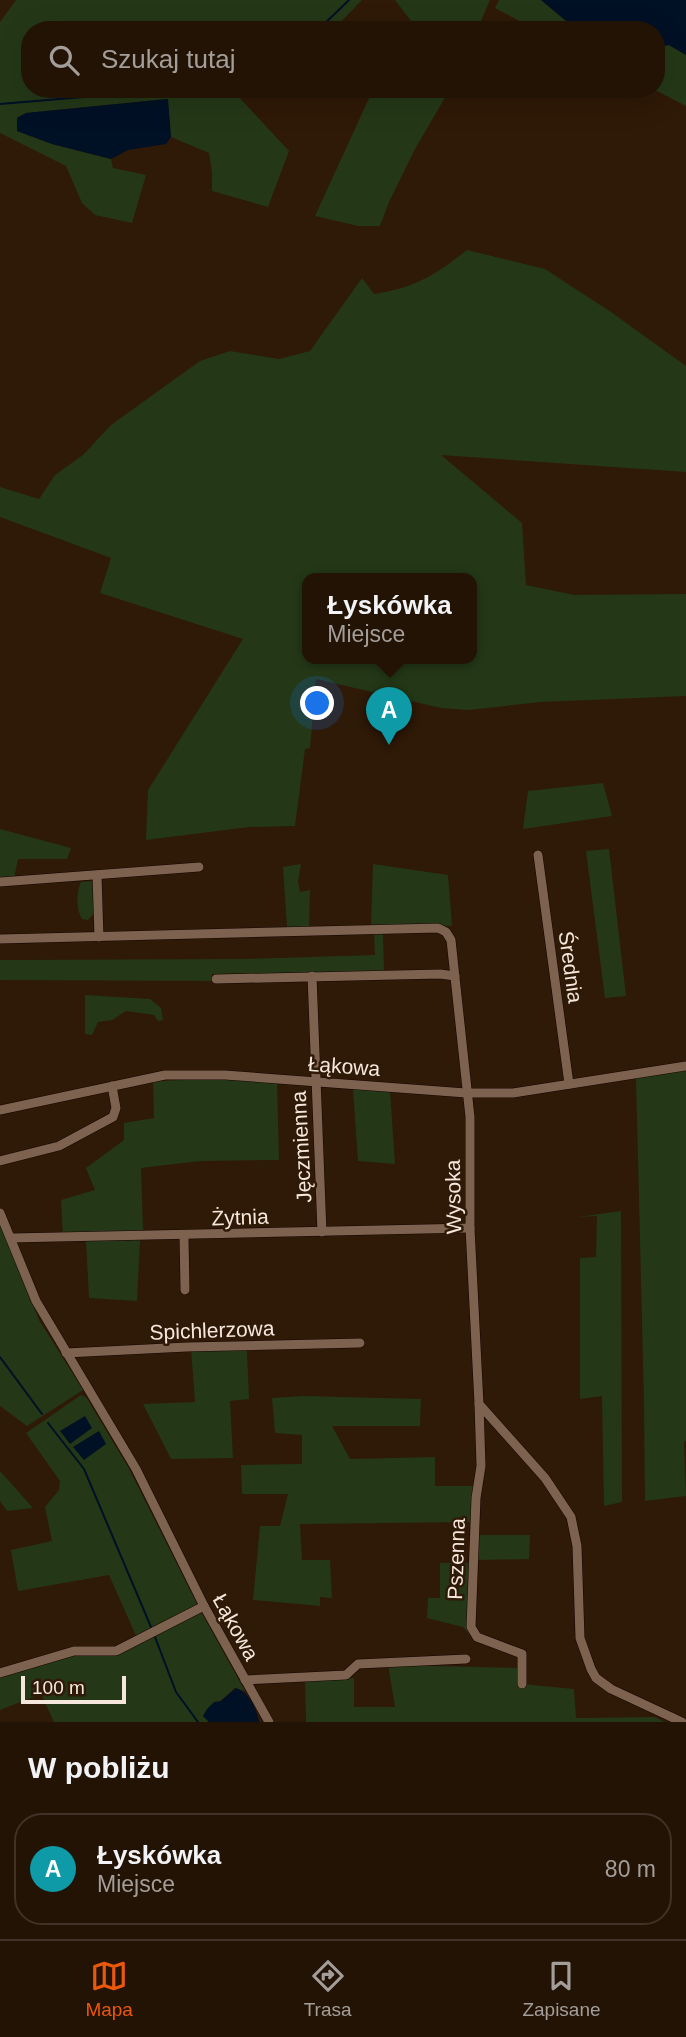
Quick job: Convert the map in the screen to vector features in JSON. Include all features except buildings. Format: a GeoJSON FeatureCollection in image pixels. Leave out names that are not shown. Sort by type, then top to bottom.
{"type":"FeatureCollection","features":[{"type":"Feature","properties":{"kind":"street","name":"Średnia"},"geometry":{"type":"LineString","coordinates":[[538,855],[569,1084]]}},
{"type":"Feature","properties":{"kind":"street"},"geometry":{"type":"LineString","coordinates":[[0,883],[199,867]]}},
{"type":"Feature","properties":{"kind":"street"},"geometry":{"type":"LineString","coordinates":[[97,875],[99,937]]}},
{"type":"Feature","properties":{"kind":"street","name":"Wysoka"},"geometry":{"type":"LineString","coordinates":[[0,939],[438,928],[446,932],[451,940],[470,1117],[471,1228],[479,1404]]}},
{"type":"Feature","properties":{"kind":"street"},"geometry":{"type":"LineString","coordinates":[[216,979],[440,974],[455,976]]}},
{"type":"Feature","properties":{"kind":"street","name":"Jęczmienna"},"geometry":{"type":"LineString","coordinates":[[312,976],[322,1232]]}},
{"type":"Feature","properties":{"kind":"street","name":"Łąkowa"},"geometry":{"type":"LineString","coordinates":[[0,1110],[165,1075],[194,1074],[466,1093],[513,1093],[686,1066]]}},
{"type":"Feature","properties":{"kind":"street"},"geometry":{"type":"LineString","coordinates":[[0,1161],[59,1146],[113,1117],[116,1108],[112,1086]]}},
{"type":"Feature","properties":{"kind":"street","name":"Łąkowa"},"geometry":{"type":"LineString","coordinates":[[0,1213],[36,1301],[136,1469],[204,1606],[269,1722]]}},
{"type":"Feature","properties":{"kind":"street","name":"Żytnia"},"geometry":{"type":"LineString","coordinates":[[11,1238],[471,1228]]}},
{"type":"Feature","properties":{"kind":"street"},"geometry":{"type":"LineString","coordinates":[[184,1236],[185,1290]]}},
{"type":"Feature","properties":{"kind":"street","name":"Spichlerzowa"},"geometry":{"type":"LineString","coordinates":[[66,1353],[360,1343]]}},
{"type":"Feature","properties":{"kind":"street"},"geometry":{"type":"LineString","coordinates":[[479,1404],[545,1478],[570,1517],[577,1546],[580,1638],[583,1652],[596,1678],[611,1689],[682,1722]]}},
{"type":"Feature","properties":{"kind":"street","name":"Pszenna"},"geometry":{"type":"LineString","coordinates":[[479,1404],[481,1466],[476,1499],[471,1627],[477,1637],[522,1654],[522,1684]]}},
{"type":"Feature","properties":{"kind":"street"},"geometry":{"type":"LineString","coordinates":[[0,1673],[74,1651],[116,1651],[204,1606]]}},
{"type":"Feature","properties":{"kind":"street"},"geometry":{"type":"LineString","coordinates":[[245,1680],[346,1675],[358,1664],[466,1659]]}},
{"type":"Feature","properties":{"kind":"green space"},"geometry":{"type":"Polygon","coordinates":[[[16,0],[362,0],[342,21],[21,21],[21,98],[240,98],[289,151],[268,207],[212,191],[209,153],[171,137],[167,99],[26,113],[17,118],[17,131],[52,144],[111,159],[113,168],[146,175],[132,223],[95,215],[82,203],[66,166],[0,133],[0,22],[16,0]]]}},
{"type":"Feature","properties":{"kind":"green space"},"geometry":{"type":"Polygon","coordinates":[[[395,0],[490,0],[481,21],[411,21],[395,0]]]}},
{"type":"Feature","properties":{"kind":"green space"},"geometry":{"type":"Polygon","coordinates":[[[499,0],[541,0],[566,21],[519,21],[495,8],[499,0]]]}},
{"type":"Feature","properties":{"kind":"green space"},"geometry":{"type":"Polygon","coordinates":[[[669,45],[686,55],[686,106],[665,95],[665,46],[669,45]]]}},
{"type":"Feature","properties":{"kind":"green space"},"geometry":{"type":"Polygon","coordinates":[[[369,98],[445,98],[415,149],[380,226],[358,226],[315,216],[369,98]]]}},
{"type":"Feature","properties":{"kind":"green space"},"geometry":{"type":"Polygon","coordinates":[[[467,250],[545,269],[686,366],[686,472],[441,455],[522,523],[526,585],[574,595],[686,594],[686,696],[541,702],[468,710],[441,708],[316,679],[310,748],[305,749],[295,826],[249,827],[146,840],[148,790],[243,639],[100,593],[111,558],[0,517],[0,487],[39,499],[55,475],[83,455],[111,425],[200,361],[230,351],[279,359],[310,351],[362,278],[374,294],[413,284],[467,250]]]}},
{"type":"Feature","properties":{"kind":"green space"},"geometry":{"type":"Polygon","coordinates":[[[603,783],[612,816],[523,829],[528,791],[603,783]]]}},
{"type":"Feature","properties":{"kind":"green space"},"geometry":{"type":"Polygon","coordinates":[[[0,829],[71,848],[67,859],[18,859],[14,879],[0,880],[0,829]]]}},
{"type":"Feature","properties":{"kind":"green space"},"geometry":{"type":"Polygon","coordinates":[[[609,849],[626,996],[605,998],[586,851],[609,849]]]}},
{"type":"Feature","properties":{"kind":"green space"},"geometry":{"type":"Polygon","coordinates":[[[301,864],[298,881],[300,892],[310,890],[309,927],[287,927],[283,867],[301,864]]]}},
{"type":"Feature","properties":{"kind":"green space"},"geometry":{"type":"Polygon","coordinates":[[[373,864],[448,875],[452,926],[371,925],[373,864]]]}},
{"type":"Feature","properties":{"kind":"green space"},"geometry":{"type":"Polygon","coordinates":[[[92,881],[96,911],[88,920],[82,919],[78,906],[79,886],[81,882],[92,881]]]}},
{"type":"Feature","properties":{"kind":"green space"},"geometry":{"type":"Polygon","coordinates":[[[374,932],[383,932],[384,971],[212,974],[212,981],[0,980],[0,960],[248,959],[375,955],[374,932]]]}},
{"type":"Feature","properties":{"kind":"green space"},"geometry":{"type":"Polygon","coordinates":[[[85,995],[150,999],[161,1008],[163,1020],[158,1021],[154,1015],[126,1011],[112,1020],[98,1022],[92,1035],[85,1034],[85,995]]]}},
{"type":"Feature","properties":{"kind":"green space"},"geometry":{"type":"Polygon","coordinates":[[[686,1070],[686,1496],[645,1501],[636,1076],[686,1070]]]}},
{"type":"Feature","properties":{"kind":"green space"},"geometry":{"type":"Polygon","coordinates":[[[223,1079],[277,1082],[279,1160],[200,1161],[141,1168],[143,1230],[63,1237],[61,1200],[95,1190],[86,1168],[124,1140],[124,1123],[154,1118],[153,1081],[223,1079]]]}},
{"type":"Feature","properties":{"kind":"green space"},"geometry":{"type":"Polygon","coordinates":[[[353,1089],[390,1090],[395,1164],[358,1161],[353,1089]]]}},
{"type":"Feature","properties":{"kind":"green space"},"geometry":{"type":"Polygon","coordinates":[[[621,1211],[622,1502],[604,1506],[602,1396],[580,1399],[580,1258],[596,1257],[597,1216],[578,1217],[621,1211]]]}},
{"type":"Feature","properties":{"kind":"green space"},"geometry":{"type":"Polygon","coordinates":[[[0,1223],[39,1320],[83,1390],[27,1426],[0,1406],[0,1223]]]}},
{"type":"Feature","properties":{"kind":"green space"},"geometry":{"type":"Polygon","coordinates":[[[140,1240],[137,1301],[89,1298],[86,1241],[140,1240]]]}},
{"type":"Feature","properties":{"kind":"green space"},"geometry":{"type":"Polygon","coordinates":[[[191,1349],[247,1350],[249,1399],[230,1401],[233,1458],[171,1459],[143,1404],[195,1402],[191,1349]]]}},
{"type":"Feature","properties":{"kind":"green space"},"geometry":{"type":"Polygon","coordinates":[[[81,1395],[86,1397],[128,1467],[198,1606],[137,1638],[109,1575],[18,1591],[11,1550],[52,1541],[45,1507],[59,1490],[60,1481],[26,1433],[81,1395]]]}},
{"type":"Feature","properties":{"kind":"green space"},"geometry":{"type":"Polygon","coordinates":[[[303,1396],[421,1399],[420,1426],[332,1426],[350,1459],[435,1457],[435,1486],[473,1486],[471,1522],[300,1524],[302,1560],[330,1560],[332,1598],[320,1597],[320,1606],[253,1600],[260,1526],[280,1526],[288,1494],[242,1494],[241,1465],[302,1464],[302,1435],[275,1433],[272,1398],[303,1396]]]}},
{"type":"Feature","properties":{"kind":"green space"},"geometry":{"type":"Polygon","coordinates":[[[0,1471],[33,1508],[7,1511],[0,1501],[0,1471]]]}},
{"type":"Feature","properties":{"kind":"green space"},"geometry":{"type":"Polygon","coordinates":[[[477,1535],[530,1535],[529,1559],[476,1560],[477,1535]]]}},
{"type":"Feature","properties":{"kind":"green space"},"geometry":{"type":"Polygon","coordinates":[[[440,1563],[469,1563],[469,1634],[463,1627],[427,1618],[428,1598],[440,1598],[440,1563]]]}},
{"type":"Feature","properties":{"kind":"green space"},"geometry":{"type":"Polygon","coordinates":[[[201,1612],[245,1691],[235,1688],[203,1716],[209,1722],[54,1722],[41,1694],[0,1710],[0,1676],[71,1656],[116,1654],[201,1612]]]}},
{"type":"Feature","properties":{"kind":"green space"},"geometry":{"type":"Polygon","coordinates":[[[388,1665],[525,1668],[522,1684],[574,1689],[576,1718],[655,1717],[664,1722],[306,1722],[305,1680],[354,1678],[354,1707],[395,1707],[388,1665]]]}},
{"type":"Feature","properties":{"kind":"water"},"geometry":{"type":"Polygon","coordinates":[[[541,0],[686,0],[686,55],[669,45],[665,46],[665,21],[566,21],[541,0]]]}},
{"type":"Feature","properties":{"kind":"water"},"geometry":{"type":"Polygon","coordinates":[[[168,99],[171,137],[166,144],[128,150],[111,159],[52,144],[17,131],[17,118],[26,113],[168,99]]]}},
{"type":"Feature","properties":{"kind":"water"},"geometry":{"type":"Polygon","coordinates":[[[85,1416],[92,1428],[70,1444],[60,1431],[85,1416]]]}},
{"type":"Feature","properties":{"kind":"water"},"geometry":{"type":"Polygon","coordinates":[[[99,1431],[106,1444],[84,1460],[73,1447],[99,1431]]]}},
{"type":"Feature","properties":{"kind":"water"},"geometry":{"type":"Polygon","coordinates":[[[236,1688],[245,1693],[252,1702],[259,1722],[209,1722],[203,1716],[207,1709],[236,1688]]]}},
{"type":"Feature","properties":{"kind":"waterway"},"geometry":{"type":"LineString","coordinates":[[327,21],[349,0]]}},
{"type":"Feature","properties":{"kind":"waterway"},"geometry":{"type":"LineString","coordinates":[[0,104],[72,98]]}},
{"type":"Feature","properties":{"kind":"waterway"},"geometry":{"type":"LineString","coordinates":[[0,1357],[42,1414]]}},
{"type":"Feature","properties":{"kind":"waterway"},"geometry":{"type":"LineString","coordinates":[[48,1423],[84,1469],[151,1627]]}},
{"type":"Feature","properties":{"kind":"waterway"},"geometry":{"type":"LineString","coordinates":[[155,1637],[176,1692],[198,1722]]}},
{"type":"Feature","properties":{"kind":"place","name":"Łyskówka"},"geometry":{"type":"Point","coordinates":[389,745]}}]}
